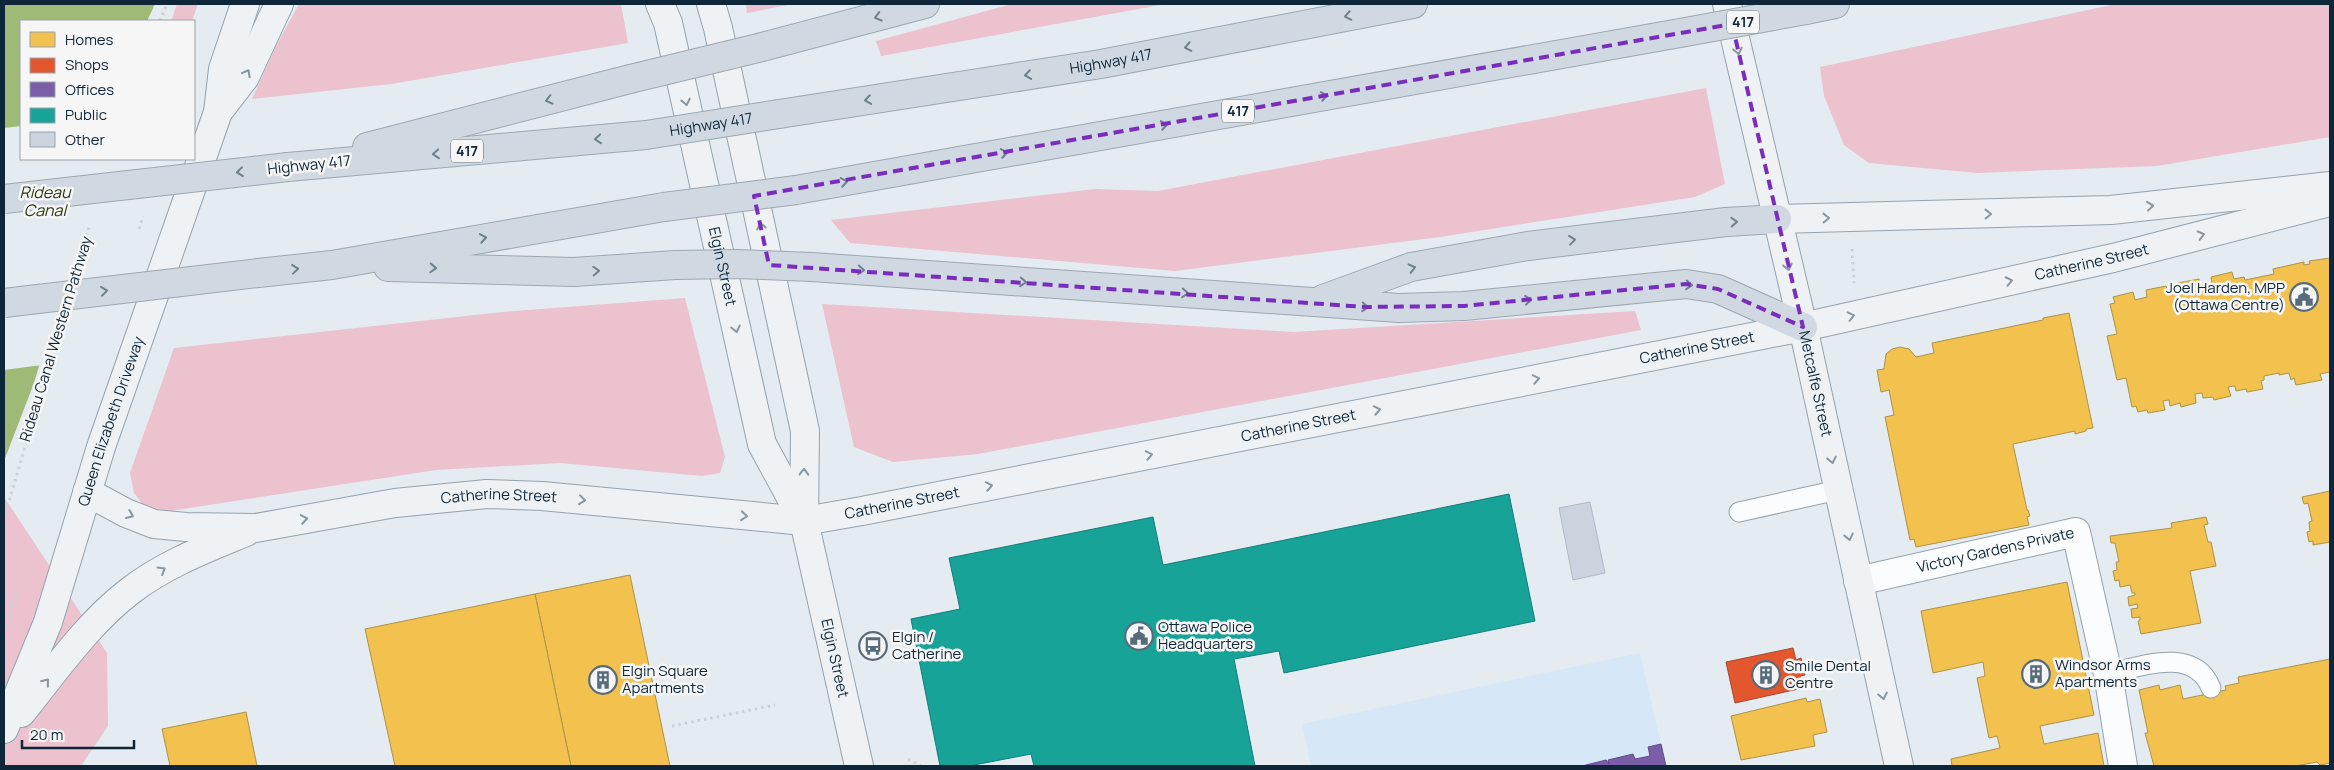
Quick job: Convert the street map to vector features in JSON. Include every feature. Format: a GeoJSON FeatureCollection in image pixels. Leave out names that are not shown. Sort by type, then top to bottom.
{"type":"FeatureCollection","features":[{"type":"Feature","properties":{"kind":"highway"},"geometry":{"type":"LineString","coordinates":[[288,167],[925,4]]}},
{"type":"Feature","properties":{"kind":"highway","name":"Highway 417"},"geometry":{"type":"LineString","coordinates":[[4,199],[288,167],[646,135],[1100,64],[1413,4]]}},
{"type":"Feature","properties":{"kind":"highway","name":"417"},"geometry":{"type":"LineString","coordinates":[[4,303],[332,265],[664,208],[796,190],[1835,4]]}},
{"type":"Feature","properties":{"kind":"highway"},"geometry":{"type":"LineString","coordinates":[[1317,302],[1410,267],[1528,246],[1726,222],[1777,219]]}},
{"type":"Feature","properties":{"kind":"highway"},"geometry":{"type":"LineString","coordinates":[[332,265],[574,272],[675,265],[736,264],[812,267],[1399,308],[1464,306],[1686,284],[1718,289],[1803,327]]}},
{"type":"Feature","properties":{"kind":"main road","name":"Queen Elizabeth Driveway"},"geometry":{"type":"LineString","coordinates":[[4,729],[48,622],[87,492],[218,112],[223,69],[245,4]]}},
{"type":"Feature","properties":{"kind":"main road","name":"Queen Elizabeth Driveway"},"geometry":{"type":"LineString","coordinates":[[218,112],[245,77],[280,4]]}},
{"type":"Feature","properties":{"kind":"main road","name":"Elgin Street"},"geometry":{"type":"LineString","coordinates":[[660,4],[668,23],[762,444],[804,520]]}},
{"type":"Feature","properties":{"kind":"main road","name":"Elgin Street"},"geometry":{"type":"LineString","coordinates":[[711,4],[718,28],[805,431],[804,520],[859,766]]}},
{"type":"Feature","properties":{"kind":"main road","name":"Metcalfe Street"},"geometry":{"type":"LineString","coordinates":[[1727,4],[1803,327],[1899,766]]}},
{"type":"Feature","properties":{"kind":"main road"},"geometry":{"type":"LineString","coordinates":[[1777,219],[2111,210],[2330,186]]}},
{"type":"Feature","properties":{"kind":"main road","name":"Catherine Street"},"geometry":{"type":"LineString","coordinates":[[256,528],[396,503],[487,494],[542,496],[804,520],[872,509],[1803,327],[2113,258],[2330,202]]}},
{"type":"Feature","properties":{"kind":"main road"},"geometry":{"type":"LineString","coordinates":[[87,492],[126,513],[154,524],[256,528]]}},
{"type":"Feature","properties":{"kind":"main road"},"geometry":{"type":"LineString","coordinates":[[4,734],[86,632],[130,591],[175,562],[256,528]]}},
{"type":"Feature","properties":{"kind":"street","name":"Victory Gardens Private"},"geometry":{"type":"LineString","coordinates":[[1858,581],[2076,532],[2108,674],[2123,766]]}},
{"type":"Feature","properties":{"kind":"lane"},"geometry":{"type":"LineString","coordinates":[[1739,512],[1838,490]]}},
{"type":"Feature","properties":{"kind":"lane"},"geometry":{"type":"LineString","coordinates":[[2108,674],[2179,661],[2199,669],[2208,679],[2211,688]]}},
{"type":"Feature","properties":{"kind":"path"},"geometry":{"type":"LineString","coordinates":[[160,20],[167,4]]}},
{"type":"Feature","properties":{"kind":"path","name":"Rideau Canal Western Pathway"},"geometry":{"type":"LineString","coordinates":[[76,270],[90,224]]}},
{"type":"Feature","properties":{"kind":"path"},"geometry":{"type":"LineString","coordinates":[[1852,247],[1854,288]]}},
{"type":"Feature","properties":{"kind":"path","name":"Rideau Canal Western Pathway"},"geometry":{"type":"LineString","coordinates":[[4,519],[60,326]]}},
{"type":"Feature","properties":{"kind":"path"},"geometry":{"type":"LineString","coordinates":[[4,500],[10,493]]}},
{"type":"Feature","properties":{"kind":"path"},"geometry":{"type":"LineString","coordinates":[[672,726],[775,705]]}},
{"type":"Feature","properties":{"kind":"path"},"geometry":{"type":"LineString","coordinates":[[908,760],[921,766]]}},
{"type":"Feature","properties":{"kind":"highlighted area"},"geometry":{"type":"Polygon","coordinates":[[[1732,24],[1803,327],[1718,289],[1686,284],[1464,306],[1365,307],[769,265],[754,196],[1732,24]]]}},
{"type":"Feature","properties":{"kind":"shaded area"},"geometry":{"type":"Polygon","coordinates":[[[177,4],[198,4],[192,20],[171,20],[177,4]]]}},
{"type":"Feature","properties":{"kind":"shaded area"},"geometry":{"type":"Polygon","coordinates":[[[299,4],[621,4],[628,43],[391,84],[252,99],[276,46],[299,4]]]}},
{"type":"Feature","properties":{"kind":"shaded area"},"geometry":{"type":"Polygon","coordinates":[[[746,4],[793,4],[747,13],[746,4]]]}},
{"type":"Feature","properties":{"kind":"shaded area"},"geometry":{"type":"Polygon","coordinates":[[[1012,4],[1166,4],[881,56],[876,41],[1012,4]]]}},
{"type":"Feature","properties":{"kind":"shaded area"},"geometry":{"type":"Polygon","coordinates":[[[2116,4],[2330,4],[2330,137],[2157,166],[1977,173],[1869,163],[1844,145],[1824,96],[1820,67],[2116,4]]]}},
{"type":"Feature","properties":{"kind":"shaded area"},"geometry":{"type":"Polygon","coordinates":[[[1706,88],[1725,184],[1695,197],[1440,237],[1175,271],[850,243],[831,220],[1095,189],[1158,191],[1706,88]]]}},
{"type":"Feature","properties":{"kind":"shaded area"},"geometry":{"type":"Polygon","coordinates":[[[685,298],[725,457],[720,473],[702,476],[560,463],[436,470],[170,511],[145,507],[134,493],[130,473],[174,348],[502,312],[685,298]]]}},
{"type":"Feature","properties":{"kind":"shaded area"},"geometry":{"type":"Polygon","coordinates":[[[822,304],[1294,332],[1635,311],[1641,330],[978,454],[893,462],[854,447],[822,304]]]}},
{"type":"Feature","properties":{"kind":"shaded area"},"geometry":{"type":"Polygon","coordinates":[[[4,497],[107,653],[108,726],[81,766],[4,766],[4,497]]]}},
{"type":"Feature","properties":{"kind":"shaded area"},"geometry":{"type":"Polygon","coordinates":[[[1640,653],[1666,766],[1311,766],[1302,724],[1640,653]]]}},
{"type":"Feature","properties":{"kind":"water","name":"Rideau Canal"},"geometry":{"type":"Polygon","coordinates":[[[4,4],[155,4],[147,20],[20,20],[20,160],[100,160],[34,383],[4,461],[4,4]]]}},
{"type":"Feature","properties":{"kind":"pier","name":"Rideau Canal"},"geometry":{"type":"Polygon","coordinates":[[[20,126],[20,160],[103,160],[42,365],[4,370],[4,128],[20,126]]]}},
{"type":"Feature","properties":{"kind":"building: Homes"},"geometry":{"type":"Polygon","coordinates":[[[2330,258],[2330,372],[2320,374],[2322,380],[2296,385],[2294,378],[2291,380],[2289,373],[2279,375],[2279,373],[2264,376],[2264,380],[2261,381],[2263,389],[2247,392],[2246,389],[2236,391],[2235,386],[2228,387],[2231,396],[2214,400],[2213,397],[2203,398],[2202,393],[2195,394],[2196,403],[2181,407],[2180,403],[2170,406],[2169,400],[2163,401],[2165,410],[2148,413],[2147,410],[2138,412],[2136,406],[2132,407],[2126,378],[2117,380],[2107,336],[2117,334],[2110,304],[2115,303],[2113,297],[2133,292],[2135,300],[2147,297],[2146,290],[2166,286],[2168,292],[2180,290],[2178,283],[2199,279],[2200,285],[2212,283],[2211,277],[2232,272],[2234,279],[2244,277],[2245,280],[2274,274],[2273,269],[2304,262],[2304,265],[2310,264],[2309,261],[2330,258]]]}},
{"type":"Feature","properties":{"kind":"building: Homes"},"geometry":{"type":"Polygon","coordinates":[[[2069,313],[2093,428],[2075,434],[2075,431],[2013,444],[2027,510],[2030,516],[2027,517],[2029,525],[1916,547],[1914,539],[1910,540],[1885,417],[1894,415],[1889,390],[1881,392],[1877,370],[1884,369],[1886,354],[1892,349],[1900,347],[1909,349],[1916,357],[1934,353],[1932,343],[2069,313]]]}},
{"type":"Feature","properties":{"kind":"building: Homes"},"geometry":{"type":"Polygon","coordinates":[[[2330,491],[2330,542],[2313,545],[2313,541],[2309,542],[2307,532],[2310,531],[2309,522],[2312,521],[2308,503],[2304,504],[2302,497],[2330,491]]]}},
{"type":"Feature","properties":{"kind":"building: Homes"},"geometry":{"type":"Polygon","coordinates":[[[2206,517],[2208,524],[2204,525],[2208,542],[2211,542],[2216,566],[2190,571],[2201,623],[2141,634],[2138,621],[2140,617],[2132,618],[2131,609],[2138,608],[2137,604],[2129,606],[2128,597],[2135,595],[2135,593],[2132,593],[2130,585],[2120,587],[2119,580],[2115,581],[2113,571],[2117,570],[2116,562],[2119,562],[2115,543],[2111,543],[2110,536],[2172,528],[2171,523],[2206,517]]]}},
{"type":"Feature","properties":{"kind":"building: Homes","name":"Elgin Square Apartments"},"geometry":{"type":"Polygon","coordinates":[[[630,575],[670,766],[571,766],[535,594],[630,575]]]}},
{"type":"Feature","properties":{"kind":"building: Homes","name":"Windsor Arms Apartments"},"geometry":{"type":"Polygon","coordinates":[[[2067,582],[2094,715],[2040,726],[2044,744],[2098,733],[2104,766],[1952,766],[1951,759],[2000,748],[1997,736],[1989,738],[1977,678],[1985,676],[1983,662],[1933,673],[1921,611],[2067,582]]]}},
{"type":"Feature","properties":{"kind":"building: Homes"},"geometry":{"type":"Polygon","coordinates":[[[535,594],[571,766],[395,766],[365,629],[535,594]]]}},
{"type":"Feature","properties":{"kind":"building: Homes"},"geometry":{"type":"Polygon","coordinates":[[[2330,659],[2330,763],[2320,765],[2317,762],[2295,766],[2154,766],[2145,733],[2148,733],[2139,690],[2159,685],[2160,690],[2180,685],[2183,699],[2226,690],[2225,686],[2239,683],[2238,677],[2330,659]]]}},
{"type":"Feature","properties":{"kind":"building: Homes"},"geometry":{"type":"Polygon","coordinates":[[[1806,698],[1807,702],[1820,699],[1827,732],[1813,735],[1815,746],[1741,760],[1731,716],[1806,698]]]}},
{"type":"Feature","properties":{"kind":"building: Homes"},"geometry":{"type":"Polygon","coordinates":[[[246,712],[257,766],[170,766],[162,729],[246,712]]]}},
{"type":"Feature","properties":{"kind":"building: Shops","name":"Smile Dental Centre"},"geometry":{"type":"Polygon","coordinates":[[[1793,648],[1796,660],[1801,658],[1805,675],[1800,676],[1803,688],[1735,703],[1726,662],[1793,648]]]}},
{"type":"Feature","properties":{"kind":"building: Offices"},"geometry":{"type":"Polygon","coordinates":[[[1661,744],[1666,766],[1582,766],[1606,760],[1609,764],[1608,760],[1633,754],[1635,759],[1650,756],[1648,747],[1661,744]]]}},
{"type":"Feature","properties":{"kind":"building: Public","name":"Ottawa Police Headquarters"},"geometry":{"type":"Polygon","coordinates":[[[1509,494],[1535,621],[1284,673],[1279,651],[1234,659],[1255,766],[1034,766],[1031,754],[969,766],[940,766],[911,619],[960,609],[949,558],[1153,517],[1163,565],[1509,494]]]}},
{"type":"Feature","properties":{"kind":"building: Other"},"geometry":{"type":"Polygon","coordinates":[[[1590,502],[1605,573],[1573,580],[1559,508],[1590,502]]]}},
{"type":"Feature","properties":{"kind":"place","name":"Joel Harden, MPP (Ottawa Centre)"},"geometry":{"type":"Point","coordinates":[2304,297]}},
{"type":"Feature","properties":{"kind":"place","name":"Ottawa Police Headquarters"},"geometry":{"type":"Point","coordinates":[1139,636]}},
{"type":"Feature","properties":{"kind":"place","name":"Elgin / Catherine"},"geometry":{"type":"Point","coordinates":[873,646]}},
{"type":"Feature","properties":{"kind":"place","name":"Windsor Arms Apartments"},"geometry":{"type":"Point","coordinates":[2036,674]}},
{"type":"Feature","properties":{"kind":"place","name":"Smile Dental Centre"},"geometry":{"type":"Point","coordinates":[1766,675]}},
{"type":"Feature","properties":{"kind":"place","name":"Elgin Square Apartments"},"geometry":{"type":"Point","coordinates":[603,680]}}]}
